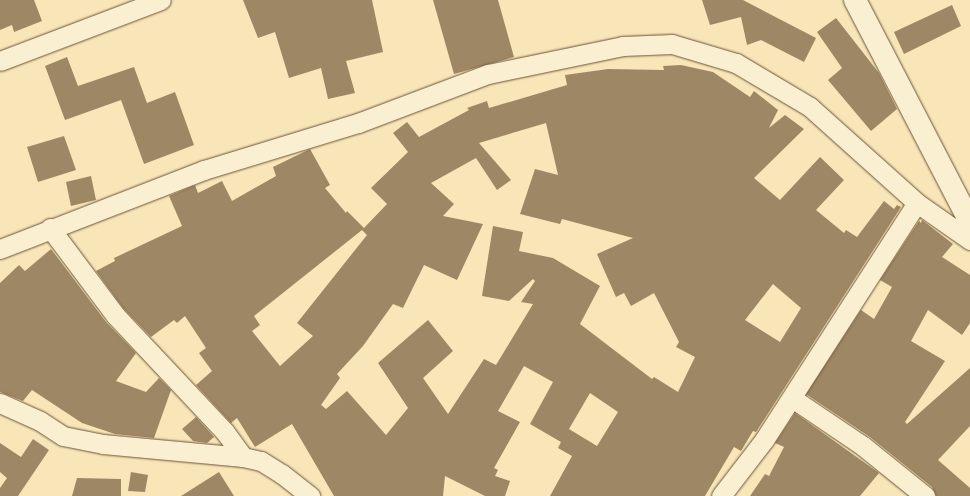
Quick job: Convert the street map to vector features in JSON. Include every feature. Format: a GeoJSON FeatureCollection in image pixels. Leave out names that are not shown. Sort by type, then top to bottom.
{"type":"FeatureCollection","features":[{"type":"Feature","properties":{"kind":"street"},"geometry":{"type":"LineString","coordinates":[[0,61],[161,0]]}},
{"type":"Feature","properties":{"kind":"street"},"geometry":{"type":"LineString","coordinates":[[855,0],[970,222]]}},
{"type":"Feature","properties":{"kind":"street"},"geometry":{"type":"LineString","coordinates":[[0,249],[50,228],[204,170],[358,123],[488,74],[623,46],[665,44],[736,63],[810,107],[917,202],[970,240]]}},
{"type":"Feature","properties":{"kind":"street"},"geometry":{"type":"LineString","coordinates":[[721,496],[764,440],[792,398],[917,202]]}},
{"type":"Feature","properties":{"kind":"street"},"geometry":{"type":"LineString","coordinates":[[50,228],[115,315],[225,432],[243,457]]}},
{"type":"Feature","properties":{"kind":"street"},"geometry":{"type":"LineString","coordinates":[[792,398],[863,446],[925,496]]}},
{"type":"Feature","properties":{"kind":"street"},"geometry":{"type":"LineString","coordinates":[[0,403],[40,421],[63,436],[103,444],[243,457],[261,461],[282,474],[310,496]]}},
{"type":"Feature","properties":{"kind":"building"},"geometry":{"type":"Polygon","coordinates":[[[0,0],[34,0],[42,21],[14,32],[12,25],[0,30],[0,0]]]}},
{"type":"Feature","properties":{"kind":"building"},"geometry":{"type":"Polygon","coordinates":[[[243,0],[372,0],[383,52],[346,61],[355,93],[328,99],[321,68],[289,78],[275,32],[258,38],[243,0]]]}},
{"type":"Feature","properties":{"kind":"building"},"geometry":{"type":"Polygon","coordinates":[[[433,0],[498,0],[514,57],[454,74],[433,0]]]}},
{"type":"Feature","properties":{"kind":"building"},"geometry":{"type":"Polygon","coordinates":[[[702,0],[743,0],[816,38],[804,62],[761,40],[747,45],[741,17],[710,25],[702,0]]]}},
{"type":"Feature","properties":{"kind":"building"},"geometry":{"type":"Polygon","coordinates":[[[952,5],[961,26],[904,54],[894,32],[952,5]]]}},
{"type":"Feature","properties":{"kind":"building"},"geometry":{"type":"Polygon","coordinates":[[[836,18],[879,73],[897,109],[871,131],[828,80],[842,68],[817,32],[836,18]]]}},
{"type":"Feature","properties":{"kind":"building"},"geometry":{"type":"Polygon","coordinates":[[[67,57],[78,86],[134,67],[147,103],[175,92],[194,145],[144,164],[121,100],[65,120],[45,66],[67,57]]]}},
{"type":"Feature","properties":{"kind":"building"},"geometry":{"type":"Polygon","coordinates":[[[681,65],[713,72],[750,97],[754,91],[778,110],[769,128],[785,115],[804,129],[754,178],[780,200],[820,157],[844,180],[816,210],[844,233],[846,230],[857,237],[884,201],[894,209],[897,205],[901,207],[756,432],[753,431],[741,451],[734,447],[705,496],[550,496],[572,456],[558,448],[561,442],[530,424],[553,382],[524,366],[498,411],[520,422],[494,468],[498,470],[495,476],[510,481],[505,496],[485,496],[445,476],[443,496],[334,496],[292,424],[255,447],[237,418],[231,423],[196,385],[212,371],[199,353],[206,348],[185,316],[177,323],[174,320],[151,337],[123,308],[96,271],[115,261],[114,258],[182,226],[169,196],[195,185],[198,193],[222,181],[232,201],[276,176],[273,167],[310,149],[330,185],[325,188],[346,213],[347,211],[364,228],[387,204],[371,188],[408,152],[393,133],[407,122],[419,137],[469,110],[467,108],[487,101],[489,108],[567,85],[565,75],[608,69],[664,70],[663,66],[681,65]],[[546,123],[479,143],[511,180],[497,190],[476,158],[431,183],[454,204],[443,216],[483,224],[457,280],[424,265],[403,308],[393,304],[363,346],[337,374],[340,378],[321,405],[326,409],[347,391],[386,435],[408,408],[378,363],[428,320],[453,351],[423,378],[448,414],[484,359],[496,365],[533,304],[521,302],[535,281],[533,279],[509,301],[482,296],[493,226],[523,232],[519,251],[553,258],[600,286],[580,324],[652,379],[654,377],[678,392],[695,357],[676,347],[679,342],[654,293],[631,306],[624,293],[616,297],[597,254],[633,238],[562,219],[560,224],[520,214],[535,169],[558,175],[546,123]],[[362,230],[254,316],[260,325],[252,331],[280,366],[313,336],[297,323],[367,235],[362,230]],[[773,284],[745,320],[780,342],[801,308],[773,284]],[[590,393],[569,429],[597,446],[618,412],[590,393]]]}},
{"type":"Feature","properties":{"kind":"building"},"geometry":{"type":"Polygon","coordinates":[[[64,136],[76,170],[38,182],[27,147],[64,136]]]}},
{"type":"Feature","properties":{"kind":"building"},"geometry":{"type":"Polygon","coordinates":[[[91,176],[96,200],[71,206],[66,182],[91,176]]]}},
{"type":"Feature","properties":{"kind":"building"},"geometry":{"type":"Polygon","coordinates":[[[922,220],[953,244],[942,257],[970,275],[970,323],[962,335],[928,310],[911,341],[945,361],[905,422],[907,424],[970,368],[970,426],[938,460],[970,488],[970,496],[936,496],[932,487],[870,437],[806,394],[861,310],[874,319],[892,287],[880,280],[919,221],[921,223],[922,220]]]}},
{"type":"Feature","properties":{"kind":"building"},"geometry":{"type":"Polygon","coordinates":[[[51,249],[106,322],[136,353],[116,381],[146,392],[159,378],[171,390],[154,438],[115,434],[82,423],[32,390],[23,401],[0,392],[0,283],[19,265],[25,271],[51,249]]]}},
{"type":"Feature","properties":{"kind":"building"},"geometry":{"type":"Polygon","coordinates":[[[795,413],[879,473],[860,496],[750,496],[765,474],[769,476],[784,447],[775,443],[795,413]]]}},
{"type":"Feature","properties":{"kind":"building"},"geometry":{"type":"Polygon","coordinates":[[[196,417],[214,437],[207,443],[193,441],[182,429],[196,417]]]}},
{"type":"Feature","properties":{"kind":"building"},"geometry":{"type":"Polygon","coordinates":[[[33,439],[49,450],[18,496],[0,496],[0,488],[7,478],[0,472],[0,443],[21,457],[33,439]]]}},
{"type":"Feature","properties":{"kind":"building"},"geometry":{"type":"Polygon","coordinates":[[[131,472],[148,475],[145,492],[128,491],[131,472]]]}},
{"type":"Feature","properties":{"kind":"building"},"geometry":{"type":"Polygon","coordinates":[[[219,472],[234,496],[181,496],[219,472]]]}},
{"type":"Feature","properties":{"kind":"building"},"geometry":{"type":"Polygon","coordinates":[[[77,478],[121,479],[121,496],[72,496],[77,478]]]}}]}
